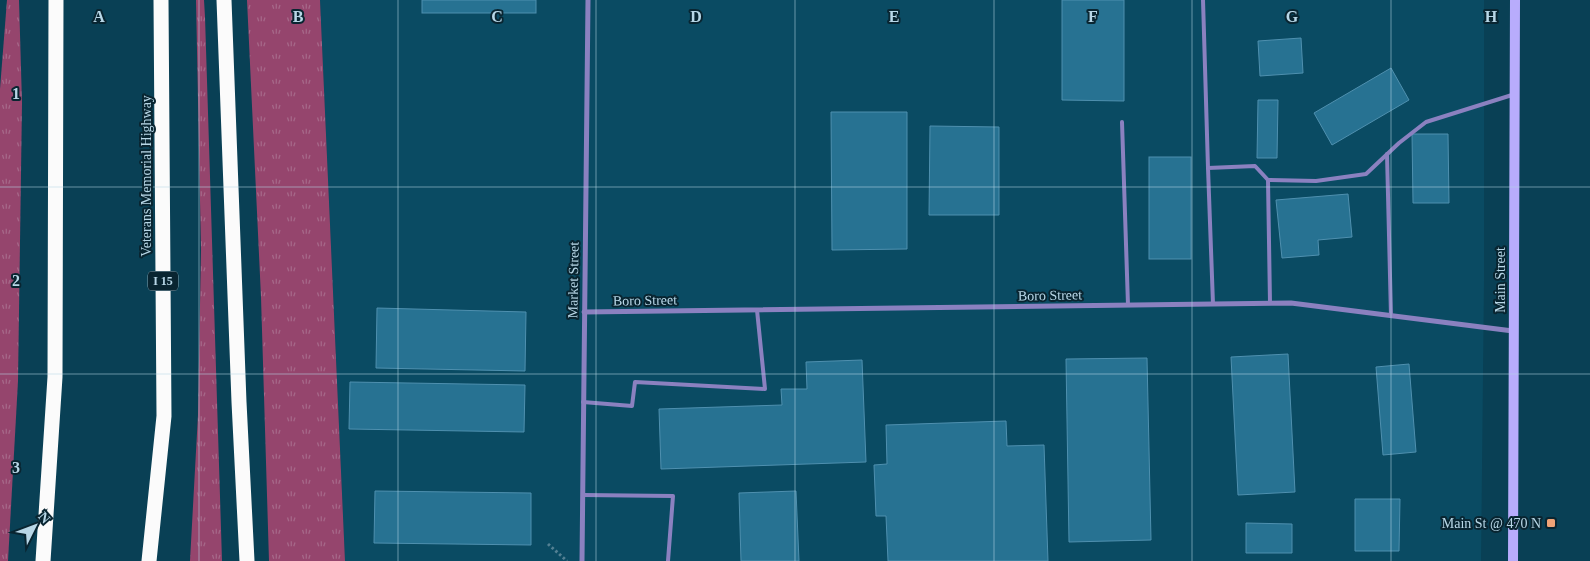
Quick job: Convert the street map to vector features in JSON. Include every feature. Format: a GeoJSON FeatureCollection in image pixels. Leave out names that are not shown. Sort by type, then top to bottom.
{"type":"FeatureCollection","features":[{"type":"Feature","properties":{"kind":"highway"},"geometry":{"type":"LineString","coordinates":[[43,561],[55,377],[56,0]]}},
{"type":"Feature","properties":{"kind":"highway","name":"Veterans Memorial Highway"},"geometry":{"type":"LineString","coordinates":[[149,561],[164,416],[161,0]]}},
{"type":"Feature","properties":{"kind":"highway"},"geometry":{"type":"LineString","coordinates":[[224,0],[247,561]]}},
{"type":"Feature","properties":{"kind":"main road","name":"Main Street"},"geometry":{"type":"LineString","coordinates":[[1513,561],[1515,0]]}},
{"type":"Feature","properties":{"kind":"street","name":"Market Street"},"geometry":{"type":"LineString","coordinates":[[582,561],[588,0]]}},
{"type":"Feature","properties":{"kind":"street","name":"Boro Street"},"geometry":{"type":"LineString","coordinates":[[584,312],[1291,303],[1514,331]]}},
{"type":"Feature","properties":{"kind":"lane"},"geometry":{"type":"LineString","coordinates":[[1203,0],[1213,304]]}},
{"type":"Feature","properties":{"kind":"lane"},"geometry":{"type":"LineString","coordinates":[[1268,180],[1316,180],[1366,174],[1399,142],[1426,122],[1514,94]]}},
{"type":"Feature","properties":{"kind":"lane"},"geometry":{"type":"LineString","coordinates":[[1122,122],[1128,305]]}},
{"type":"Feature","properties":{"kind":"lane"},"geometry":{"type":"LineString","coordinates":[[1387,154],[1392,316]]}},
{"type":"Feature","properties":{"kind":"lane"},"geometry":{"type":"LineString","coordinates":[[1208,168],[1255,166],[1268,180],[1270,303]]}},
{"type":"Feature","properties":{"kind":"lane"},"geometry":{"type":"LineString","coordinates":[[583,402],[632,406],[635,382],[765,389],[757,310]]}},
{"type":"Feature","properties":{"kind":"lane"},"geometry":{"type":"LineString","coordinates":[[582,495],[673,496],[668,561]]}},
{"type":"Feature","properties":{"kind":"path"},"geometry":{"type":"LineString","coordinates":[[548,544],[567,561]]}},
{"type":"Feature","properties":{"kind":"shaded area"},"geometry":{"type":"Polygon","coordinates":[[[320,0],[1484,0],[1481,561],[345,561],[320,0]]]}},
{"type":"Feature","properties":{"kind":"green space"},"geometry":{"type":"Polygon","coordinates":[[[7,0],[19,0],[22,103],[18,381],[8,561],[0,561],[0,89],[7,0]]]}},
{"type":"Feature","properties":{"kind":"green space"},"geometry":{"type":"Polygon","coordinates":[[[196,0],[204,0],[205,17],[222,561],[190,561],[198,415],[201,250],[196,0]]]}},
{"type":"Feature","properties":{"kind":"green space"},"geometry":{"type":"Polygon","coordinates":[[[247,0],[320,0],[345,561],[269,561],[261,297],[247,0]]]}},
{"type":"Feature","properties":{"kind":"building"},"geometry":{"type":"Polygon","coordinates":[[[422,0],[536,0],[536,13],[422,13],[422,0]]]}},
{"type":"Feature","properties":{"kind":"building"},"geometry":{"type":"Polygon","coordinates":[[[1062,0],[1124,0],[1124,101],[1062,100],[1062,0]]]}},
{"type":"Feature","properties":{"kind":"building"},"geometry":{"type":"Polygon","coordinates":[[[1301,38],[1303,73],[1260,76],[1258,41],[1301,38]]]}},
{"type":"Feature","properties":{"kind":"building"},"geometry":{"type":"Polygon","coordinates":[[[1391,68],[1409,100],[1332,145],[1314,113],[1391,68]]]}},
{"type":"Feature","properties":{"kind":"building"},"geometry":{"type":"Polygon","coordinates":[[[1258,100],[1278,100],[1277,158],[1257,158],[1258,100]]]}},
{"type":"Feature","properties":{"kind":"building"},"geometry":{"type":"Polygon","coordinates":[[[831,112],[907,112],[907,249],[832,250],[831,112]]]}},
{"type":"Feature","properties":{"kind":"building"},"geometry":{"type":"Polygon","coordinates":[[[930,126],[999,127],[999,215],[929,215],[930,126]]]}},
{"type":"Feature","properties":{"kind":"building"},"geometry":{"type":"Polygon","coordinates":[[[1412,134],[1448,134],[1449,203],[1413,203],[1412,134]]]}},
{"type":"Feature","properties":{"kind":"building"},"geometry":{"type":"Polygon","coordinates":[[[1149,157],[1191,157],[1191,259],[1149,259],[1149,157]]]}},
{"type":"Feature","properties":{"kind":"building"},"geometry":{"type":"Polygon","coordinates":[[[1348,194],[1352,237],[1318,240],[1319,255],[1282,258],[1276,200],[1348,194]]]}},
{"type":"Feature","properties":{"kind":"building"},"geometry":{"type":"Polygon","coordinates":[[[377,308],[526,312],[525,371],[376,368],[377,308]]]}},
{"type":"Feature","properties":{"kind":"building"},"geometry":{"type":"Polygon","coordinates":[[[1288,354],[1295,492],[1238,495],[1231,357],[1288,354]]]}},
{"type":"Feature","properties":{"kind":"building"},"geometry":{"type":"Polygon","coordinates":[[[1147,358],[1151,540],[1069,542],[1066,359],[1147,358]]]}},
{"type":"Feature","properties":{"kind":"building"},"geometry":{"type":"Polygon","coordinates":[[[862,360],[866,462],[661,469],[659,409],[782,405],[781,389],[807,389],[806,362],[862,360]]]}},
{"type":"Feature","properties":{"kind":"building"},"geometry":{"type":"Polygon","coordinates":[[[1409,364],[1416,452],[1383,455],[1376,367],[1409,364]]]}},
{"type":"Feature","properties":{"kind":"building"},"geometry":{"type":"Polygon","coordinates":[[[350,382],[525,385],[524,432],[349,429],[350,382]]]}},
{"type":"Feature","properties":{"kind":"building"},"geometry":{"type":"Polygon","coordinates":[[[1006,421],[1007,446],[1044,445],[1048,561],[888,561],[886,516],[876,516],[874,465],[887,464],[886,425],[1006,421]]]}},
{"type":"Feature","properties":{"kind":"building"},"geometry":{"type":"Polygon","coordinates":[[[375,491],[531,493],[531,545],[374,543],[375,491]]]}},
{"type":"Feature","properties":{"kind":"building"},"geometry":{"type":"Polygon","coordinates":[[[796,491],[799,561],[741,561],[739,493],[796,491]]]}},
{"type":"Feature","properties":{"kind":"building"},"geometry":{"type":"Polygon","coordinates":[[[1355,499],[1400,499],[1399,551],[1355,551],[1355,499]]]}},
{"type":"Feature","properties":{"kind":"building"},"geometry":{"type":"Polygon","coordinates":[[[1246,523],[1292,524],[1292,553],[1246,553],[1246,523]]]}},
{"type":"Feature","properties":{"kind":"place","name":"Main St @ 470 N"},"geometry":{"type":"Point","coordinates":[1551,523]}}]}
